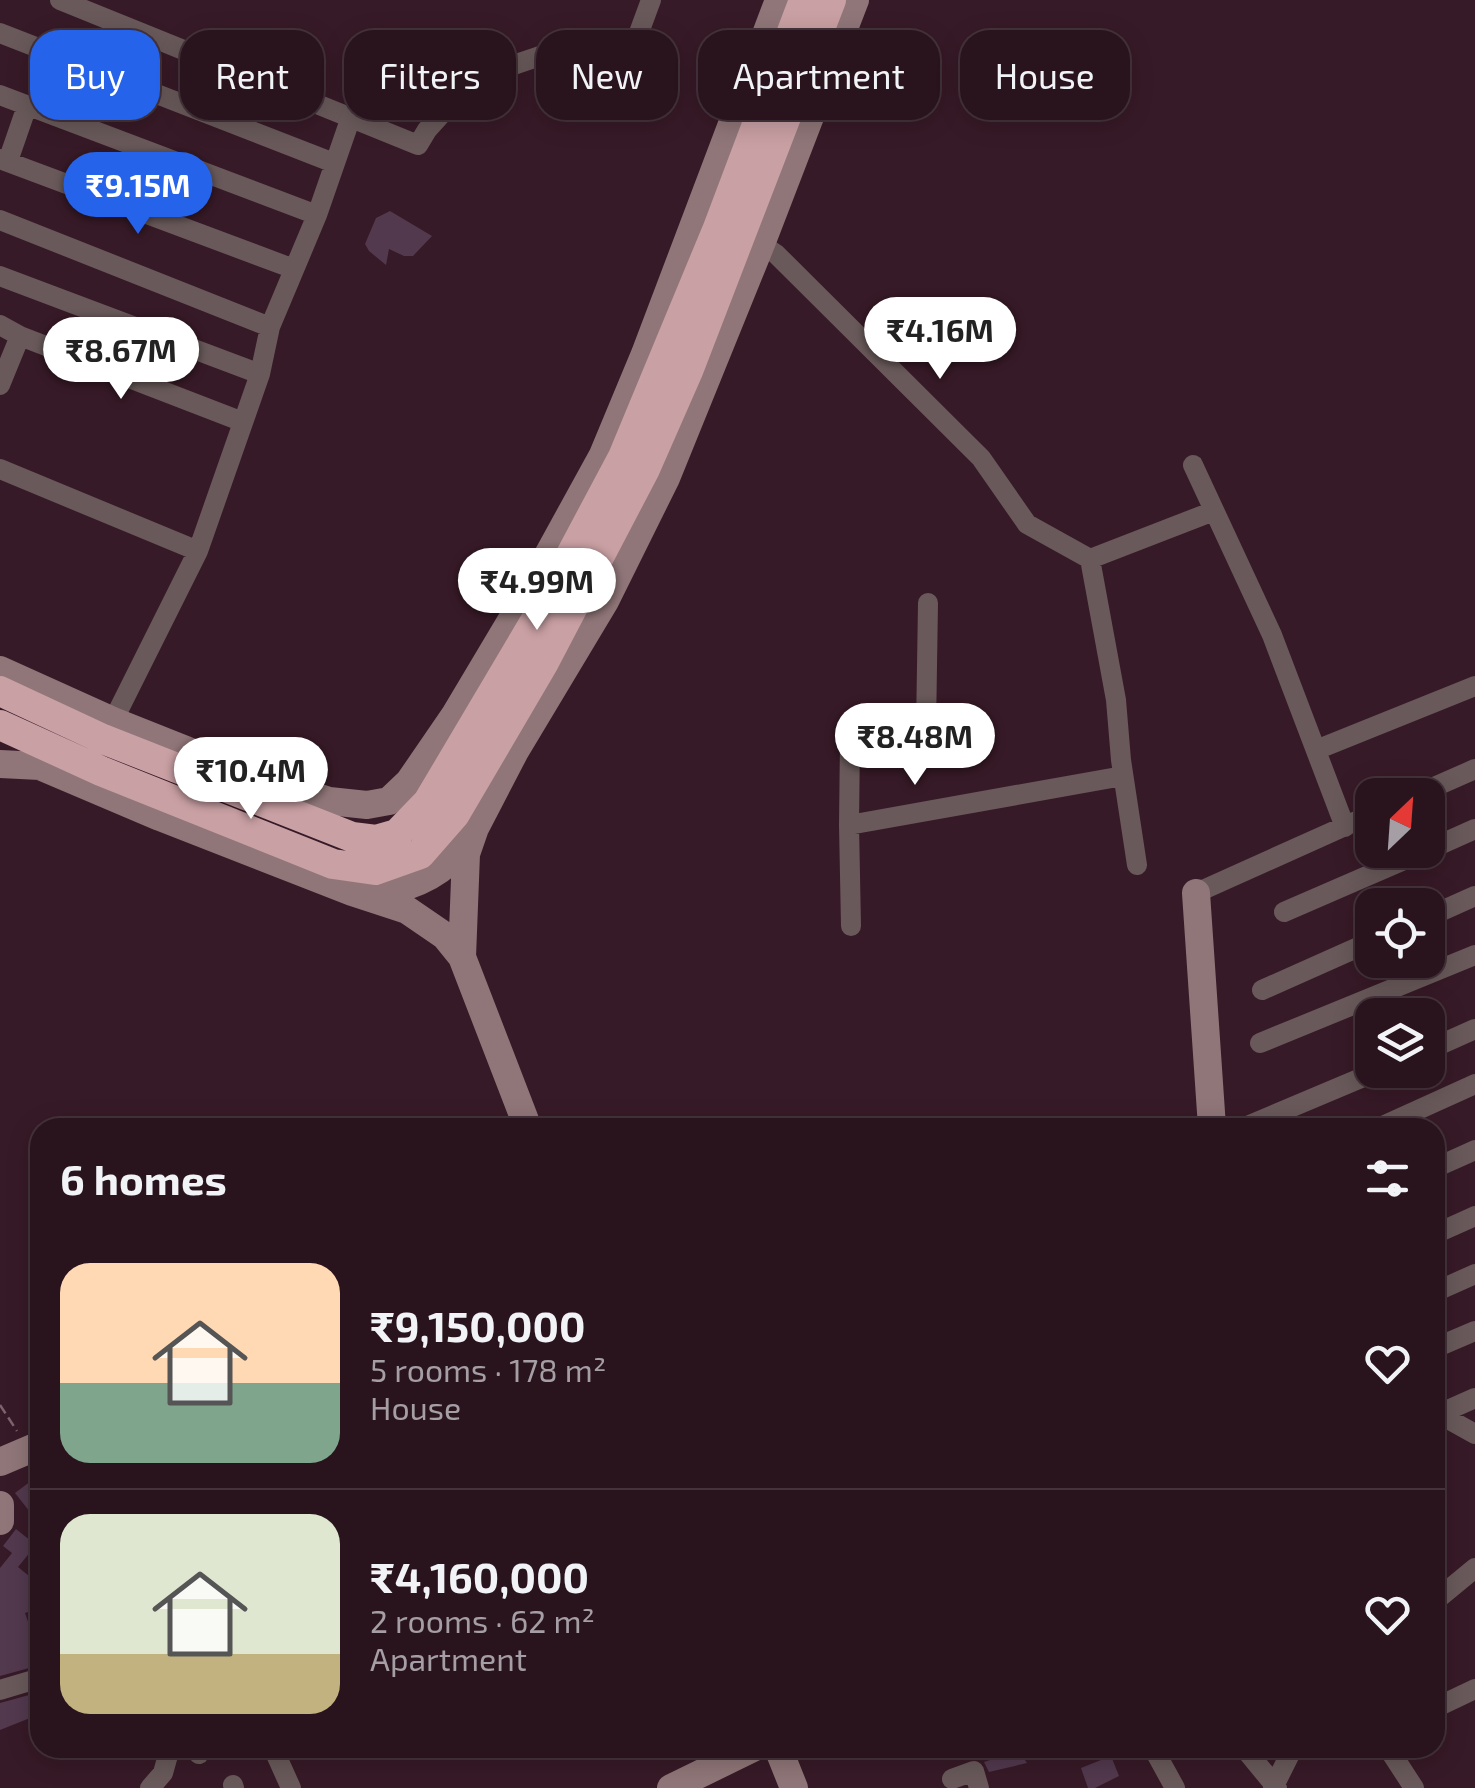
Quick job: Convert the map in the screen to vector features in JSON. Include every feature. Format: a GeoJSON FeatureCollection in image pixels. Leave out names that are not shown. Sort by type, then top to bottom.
{"type":"FeatureCollection","features":[{"type":"Feature","properties":{"kind":"highway"},"geometry":{"type":"LineString","coordinates":[[0,691],[103,739],[262,791],[352,837],[376,840],[396,834],[428,802],[460,729],[540,613],[623,456],[718,228],[804,0]]}},
{"type":"Feature","properties":{"kind":"highway"},"geometry":{"type":"LineString","coordinates":[[0,724],[102,771],[333,864],[374,870],[420,854],[455,814],[533,681],[645,469],[701,338],[831,0]]}},
{"type":"Feature","properties":{"kind":"main road"},"geometry":{"type":"LineString","coordinates":[[460,729],[520,606],[602,456],[646,354],[779,0]]}},
{"type":"Feature","properties":{"kind":"main road"},"geometry":{"type":"LineString","coordinates":[[462,957],[466,854],[475,828],[515,751],[606,601],[666,478],[855,0]]}},
{"type":"Feature","properties":{"kind":"main road"},"geometry":{"type":"LineString","coordinates":[[0,670],[262,791]]}},
{"type":"Feature","properties":{"kind":"main road"},"geometry":{"type":"LineString","coordinates":[[0,764],[40,766],[160,817],[408,910],[445,936],[462,957],[524,1118]]}},
{"type":"Feature","properties":{"kind":"main road"},"geometry":{"type":"LineString","coordinates":[[352,892],[385,892],[414,884],[450,862],[475,828]]}},
{"type":"Feature","properties":{"kind":"main road"},"geometry":{"type":"LineString","coordinates":[[1196,894],[1211,1118]]}},
{"type":"Feature","properties":{"kind":"main road"},"geometry":{"type":"LineString","coordinates":[[0,1462],[30,1449]]}},
{"type":"Feature","properties":{"kind":"main road"},"geometry":{"type":"LineString","coordinates":[[0,1506],[0,1521]]}},
{"type":"Feature","properties":{"kind":"main road"},"geometry":{"type":"LineString","coordinates":[[671,1788],[733,1758]]}},
{"type":"Feature","properties":{"kind":"main road"},"geometry":{"type":"LineString","coordinates":[[782,1758],[794,1788]]}},
{"type":"Feature","properties":{"kind":"street"},"geometry":{"type":"LineString","coordinates":[[60,0],[344,114]]}},
{"type":"Feature","properties":{"kind":"street"},"geometry":{"type":"LineString","coordinates":[[516,64],[540,56],[630,57],[651,0]]}},
{"type":"Feature","properties":{"kind":"street"},"geometry":{"type":"LineString","coordinates":[[0,33],[334,163]]}},
{"type":"Feature","properties":{"kind":"street"},"geometry":{"type":"LineString","coordinates":[[0,95],[317,215]]}},
{"type":"Feature","properties":{"kind":"street"},"geometry":{"type":"LineString","coordinates":[[28,106],[4,160],[294,270]]}},
{"type":"Feature","properties":{"kind":"street"},"geometry":{"type":"LineString","coordinates":[[113,720],[198,551],[260,374],[270,327],[317,215],[350,120]]}},
{"type":"Feature","properties":{"kind":"street"},"geometry":{"type":"LineString","coordinates":[[358,120],[418,145],[436,120]]}},
{"type":"Feature","properties":{"kind":"street"},"geometry":{"type":"LineString","coordinates":[[0,220],[270,327]]}},
{"type":"Feature","properties":{"kind":"street"},"geometry":{"type":"LineString","coordinates":[[761,244],[776,254],[981,458],[1028,524],[1090,560],[1116,700],[1137,865]]}},
{"type":"Feature","properties":{"kind":"street"},"geometry":{"type":"LineString","coordinates":[[0,276],[260,374]]}},
{"type":"Feature","properties":{"kind":"street"},"geometry":{"type":"LineString","coordinates":[[0,325],[243,422]]}},
{"type":"Feature","properties":{"kind":"street"},"geometry":{"type":"LineString","coordinates":[[0,385],[20,336]]}},
{"type":"Feature","properties":{"kind":"street"},"geometry":{"type":"LineString","coordinates":[[1192,465],[1272,634],[1345,827]]}},
{"type":"Feature","properties":{"kind":"street"},"geometry":{"type":"LineString","coordinates":[[0,469],[198,551]]}},
{"type":"Feature","properties":{"kind":"street"},"geometry":{"type":"LineString","coordinates":[[1090,560],[1214,511]]}},
{"type":"Feature","properties":{"kind":"street"},"geometry":{"type":"LineString","coordinates":[[851,926],[850,739],[926,729],[928,602]]}},
{"type":"Feature","properties":{"kind":"street"},"geometry":{"type":"LineString","coordinates":[[1316,750],[1475,686]]}},
{"type":"Feature","properties":{"kind":"street"},"geometry":{"type":"LineString","coordinates":[[1445,782],[1475,769]]}},
{"type":"Feature","properties":{"kind":"street"},"geometry":{"type":"LineString","coordinates":[[849,825],[1124,776]]}},
{"type":"Feature","properties":{"kind":"street"},"geometry":{"type":"LineString","coordinates":[[1196,894],[1355,822]]}},
{"type":"Feature","properties":{"kind":"street"},"geometry":{"type":"LineString","coordinates":[[1445,842],[1475,829]]}},
{"type":"Feature","properties":{"kind":"street"},"geometry":{"type":"LineString","coordinates":[[1284,912],[1385,868]]}},
{"type":"Feature","properties":{"kind":"street"},"geometry":{"type":"LineString","coordinates":[[1445,909],[1475,896]]}},
{"type":"Feature","properties":{"kind":"street"},"geometry":{"type":"LineString","coordinates":[[1262,990],[1355,949]]}},
{"type":"Feature","properties":{"kind":"street"},"geometry":{"type":"LineString","coordinates":[[1260,1043],[1475,955]]}},
{"type":"Feature","properties":{"kind":"street"},"geometry":{"type":"LineString","coordinates":[[1445,1042],[1475,1029]]}},
{"type":"Feature","properties":{"kind":"street"},"geometry":{"type":"LineString","coordinates":[[1267,1118],[1355,1081]]}},
{"type":"Feature","properties":{"kind":"street"},"geometry":{"type":"LineString","coordinates":[[1400,1118],[1475,1084]]}},
{"type":"Feature","properties":{"kind":"street"},"geometry":{"type":"LineString","coordinates":[[1445,1164],[1475,1150]]}},
{"type":"Feature","properties":{"kind":"street"},"geometry":{"type":"LineString","coordinates":[[1445,1230],[1475,1216]]}},
{"type":"Feature","properties":{"kind":"street"},"geometry":{"type":"LineString","coordinates":[[1445,1288],[1475,1274]]}},
{"type":"Feature","properties":{"kind":"street"},"geometry":{"type":"LineString","coordinates":[[1445,1344],[1475,1331]]}},
{"type":"Feature","properties":{"kind":"street"},"geometry":{"type":"LineString","coordinates":[[1445,1411],[1475,1398]]}},
{"type":"Feature","properties":{"kind":"street"},"geometry":{"type":"LineString","coordinates":[[1445,1419],[1475,1434]]}},
{"type":"Feature","properties":{"kind":"street"},"geometry":{"type":"LineString","coordinates":[[1445,1593],[1475,1568]]}},
{"type":"Feature","properties":{"kind":"street"},"geometry":{"type":"LineString","coordinates":[[0,1690],[30,1681]]}},
{"type":"Feature","properties":{"kind":"street"},"geometry":{"type":"LineString","coordinates":[[1445,1703],[1475,1689]]}},
{"type":"Feature","properties":{"kind":"street"},"geometry":{"type":"LineString","coordinates":[[150,1788],[163,1773],[167,1758]]}},
{"type":"Feature","properties":{"kind":"street"},"geometry":{"type":"LineString","coordinates":[[277,1758],[291,1788]]}},
{"type":"Feature","properties":{"kind":"street"},"geometry":{"type":"LineString","coordinates":[[1158,1758],[1175,1788]]}},
{"type":"Feature","properties":{"kind":"street"},"geometry":{"type":"LineString","coordinates":[[1252,1758],[1275,1787],[1288,1758]]}},
{"type":"Feature","properties":{"kind":"street"},"geometry":{"type":"LineString","coordinates":[[1394,1758],[1414,1788]]}},
{"type":"Feature","properties":{"kind":"street"},"geometry":{"type":"LineString","coordinates":[[952,1779],[974,1771],[978,1788]]}},
{"type":"Feature","properties":{"kind":"path"},"geometry":{"type":"LineString","coordinates":[[0,1406],[30,1442]]}},
{"type":"Feature","properties":{"kind":"building"},"geometry":{"type":"Polygon","coordinates":[[[390,211],[432,236],[413,256],[389,249],[386,265],[365,244],[376,218],[390,211]]]}},
{"type":"Feature","properties":{"kind":"building"},"geometry":{"type":"Polygon","coordinates":[[[30,1482],[30,1512],[15,1493],[30,1482]]]}},
{"type":"Feature","properties":{"kind":"building"},"geometry":{"type":"Polygon","coordinates":[[[16,1529],[30,1540],[30,1552],[18,1567],[30,1577],[30,1611],[25,1613],[30,1628],[30,1668],[0,1676],[0,1568],[12,1553],[3,1546],[16,1529]]]}},
{"type":"Feature","properties":{"kind":"building"},"geometry":{"type":"Polygon","coordinates":[[[30,1695],[30,1718],[0,1730],[0,1703],[30,1695]]]}},
{"type":"Feature","properties":{"kind":"building"},"geometry":{"type":"Polygon","coordinates":[[[1024,1758],[1027,1763],[989,1772],[984,1762],[1024,1758]]]}},
{"type":"Feature","properties":{"kind":"building"},"geometry":{"type":"Polygon","coordinates":[[[1112,1758],[1119,1776],[1088,1788],[1081,1768],[1112,1758]]]}}]}
